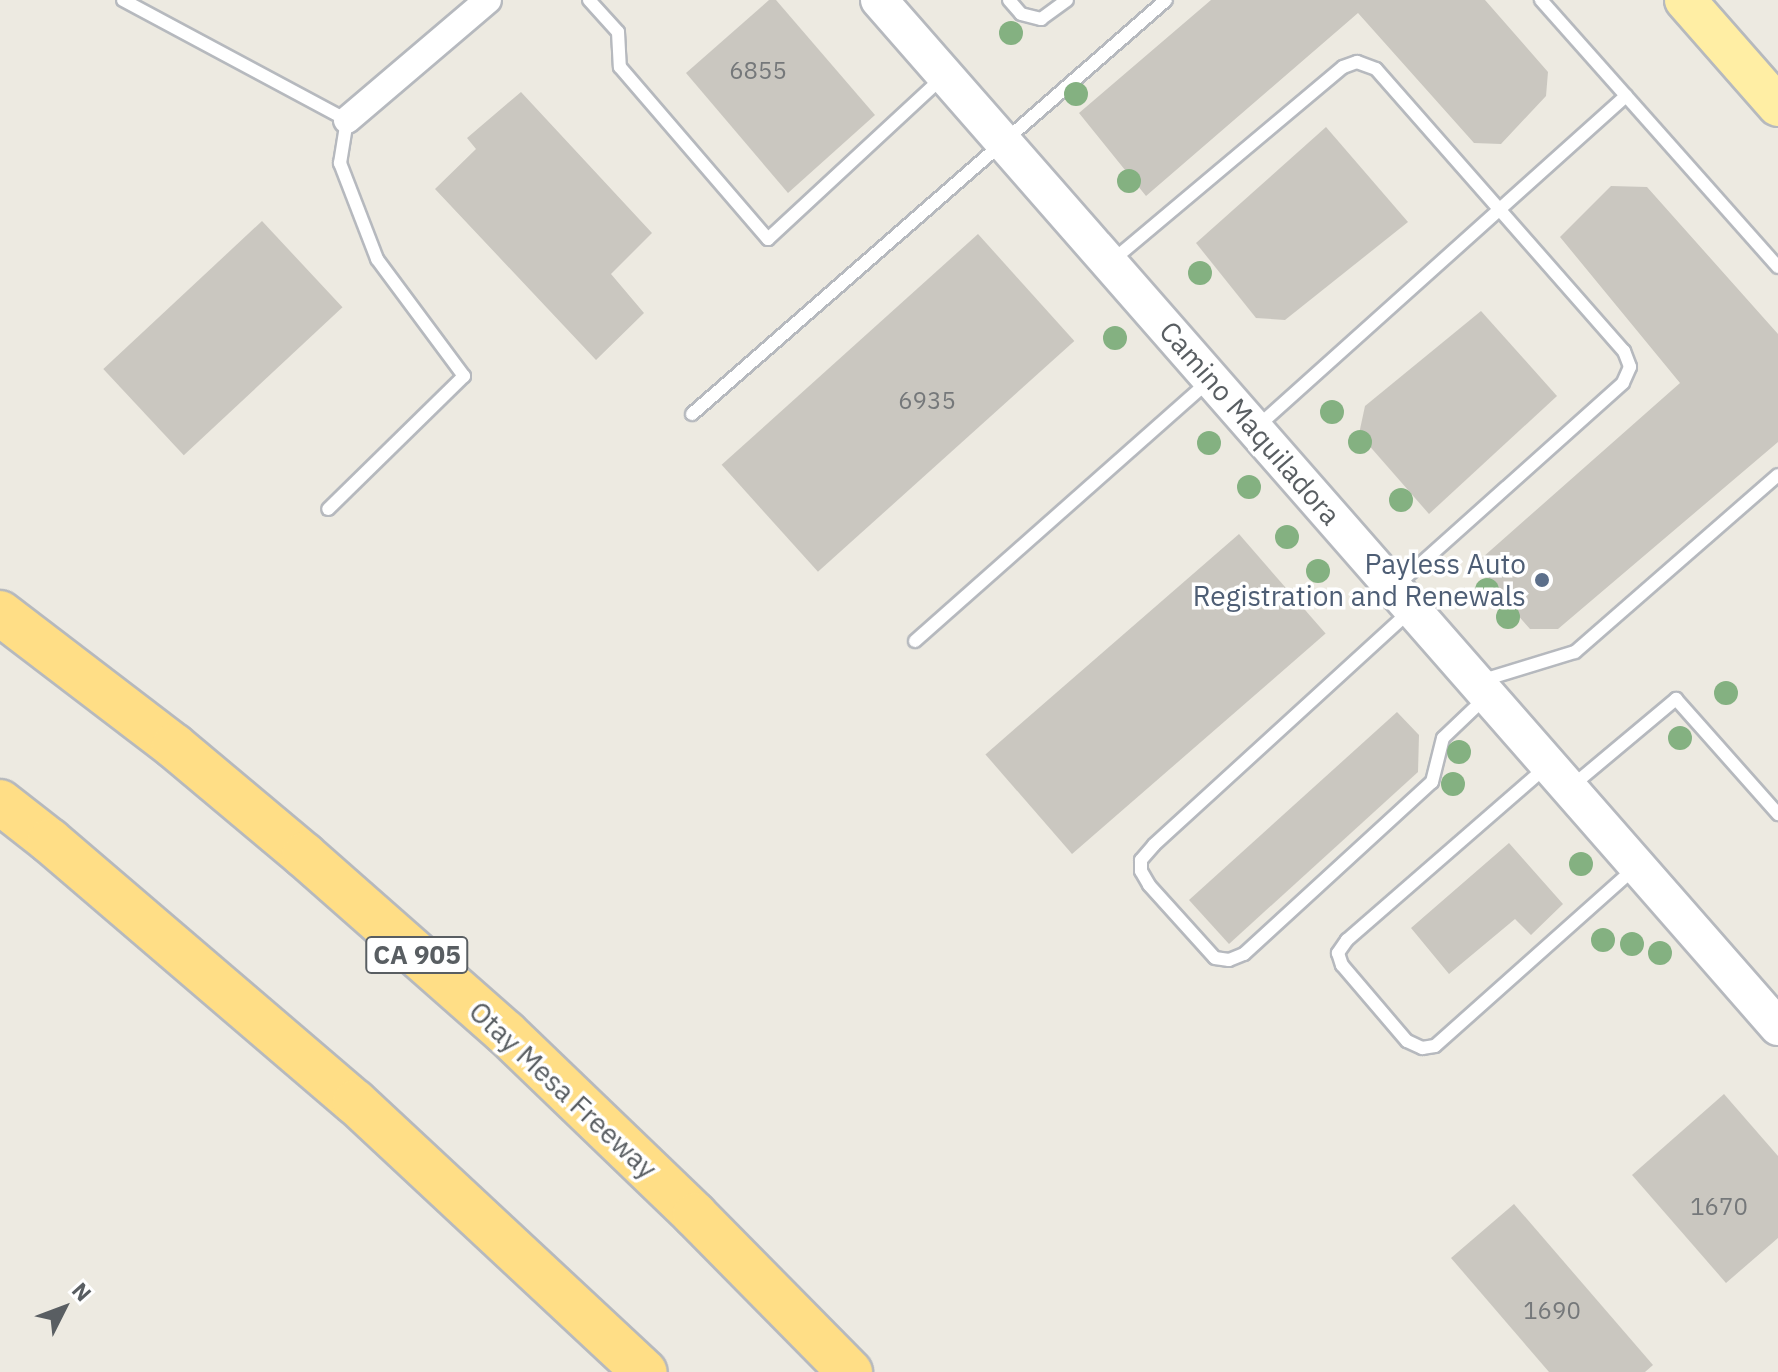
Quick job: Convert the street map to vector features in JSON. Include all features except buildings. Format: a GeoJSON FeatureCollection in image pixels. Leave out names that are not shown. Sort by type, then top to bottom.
{"type":"FeatureCollection","features":[{"type":"Feature","properties":{"kind":"highway","name":"Otay Mesa Freeway"},"geometry":{"type":"LineString","coordinates":[[0,613],[174,746],[506,1033],[695,1215],[850,1372]]}},
{"type":"Feature","properties":{"kind":"highway"},"geometry":{"type":"LineString","coordinates":[[0,802],[50,841],[355,1102],[645,1372]]}},
{"type":"Feature","properties":{"kind":"main road"},"geometry":{"type":"LineString","coordinates":[[1685,0],[1778,106]]}},
{"type":"Feature","properties":{"kind":"street"},"geometry":{"type":"LineString","coordinates":[[347,120],[488,0]]}},
{"type":"Feature","properties":{"kind":"street","name":"Camino Maquiladora"},"geometry":{"type":"LineString","coordinates":[[879,0],[1778,1027]]}},
{"type":"Feature","properties":{"kind":"lane"},"geometry":{"type":"LineString","coordinates":[[123,0],[347,120],[340,163],[377,259],[464,376],[328,509]]}},
{"type":"Feature","properties":{"kind":"lane"},"geometry":{"type":"LineString","coordinates":[[589,0],[618,32],[620,67],[768,239],[945,75]]}},
{"type":"Feature","properties":{"kind":"lane"},"geometry":{"type":"LineString","coordinates":[[1009,0],[1021,14],[1041,19],[1067,0]]}},
{"type":"Feature","properties":{"kind":"lane"},"geometry":{"type":"LineString","coordinates":[[692,414],[1166,0]]}},
{"type":"Feature","properties":{"kind":"lane"},"geometry":{"type":"LineString","coordinates":[[1541,0],[1778,267]]}},
{"type":"Feature","properties":{"kind":"lane"},"geometry":{"type":"LineString","coordinates":[[1110,263],[1343,67],[1357,62],[1376,69],[1624,351],[1630,367],[1623,383],[1141,860],[1141,871],[1149,885],[1215,958],[1229,960],[1244,954],[1432,782],[1443,738],[1482,689],[1575,652],[1778,475]]}},
{"type":"Feature","properties":{"kind":"lane"},"geometry":{"type":"LineString","coordinates":[[1255,429],[1626,96]]}},
{"type":"Feature","properties":{"kind":"lane"},"geometry":{"type":"LineString","coordinates":[[915,641],[1211,379]]}},
{"type":"Feature","properties":{"kind":"lane"},"geometry":{"type":"LineString","coordinates":[[1637,866],[1435,1046],[1422,1048],[1407,1041],[1342,965],[1338,953],[1347,940],[1559,776],[1676,699],[1778,814]]}},
{"type":"Feature","properties":{"kind":"place","name":"Payless Auto Registration and Renewals"},"geometry":{"type":"Point","coordinates":[1542,580]}}]}
